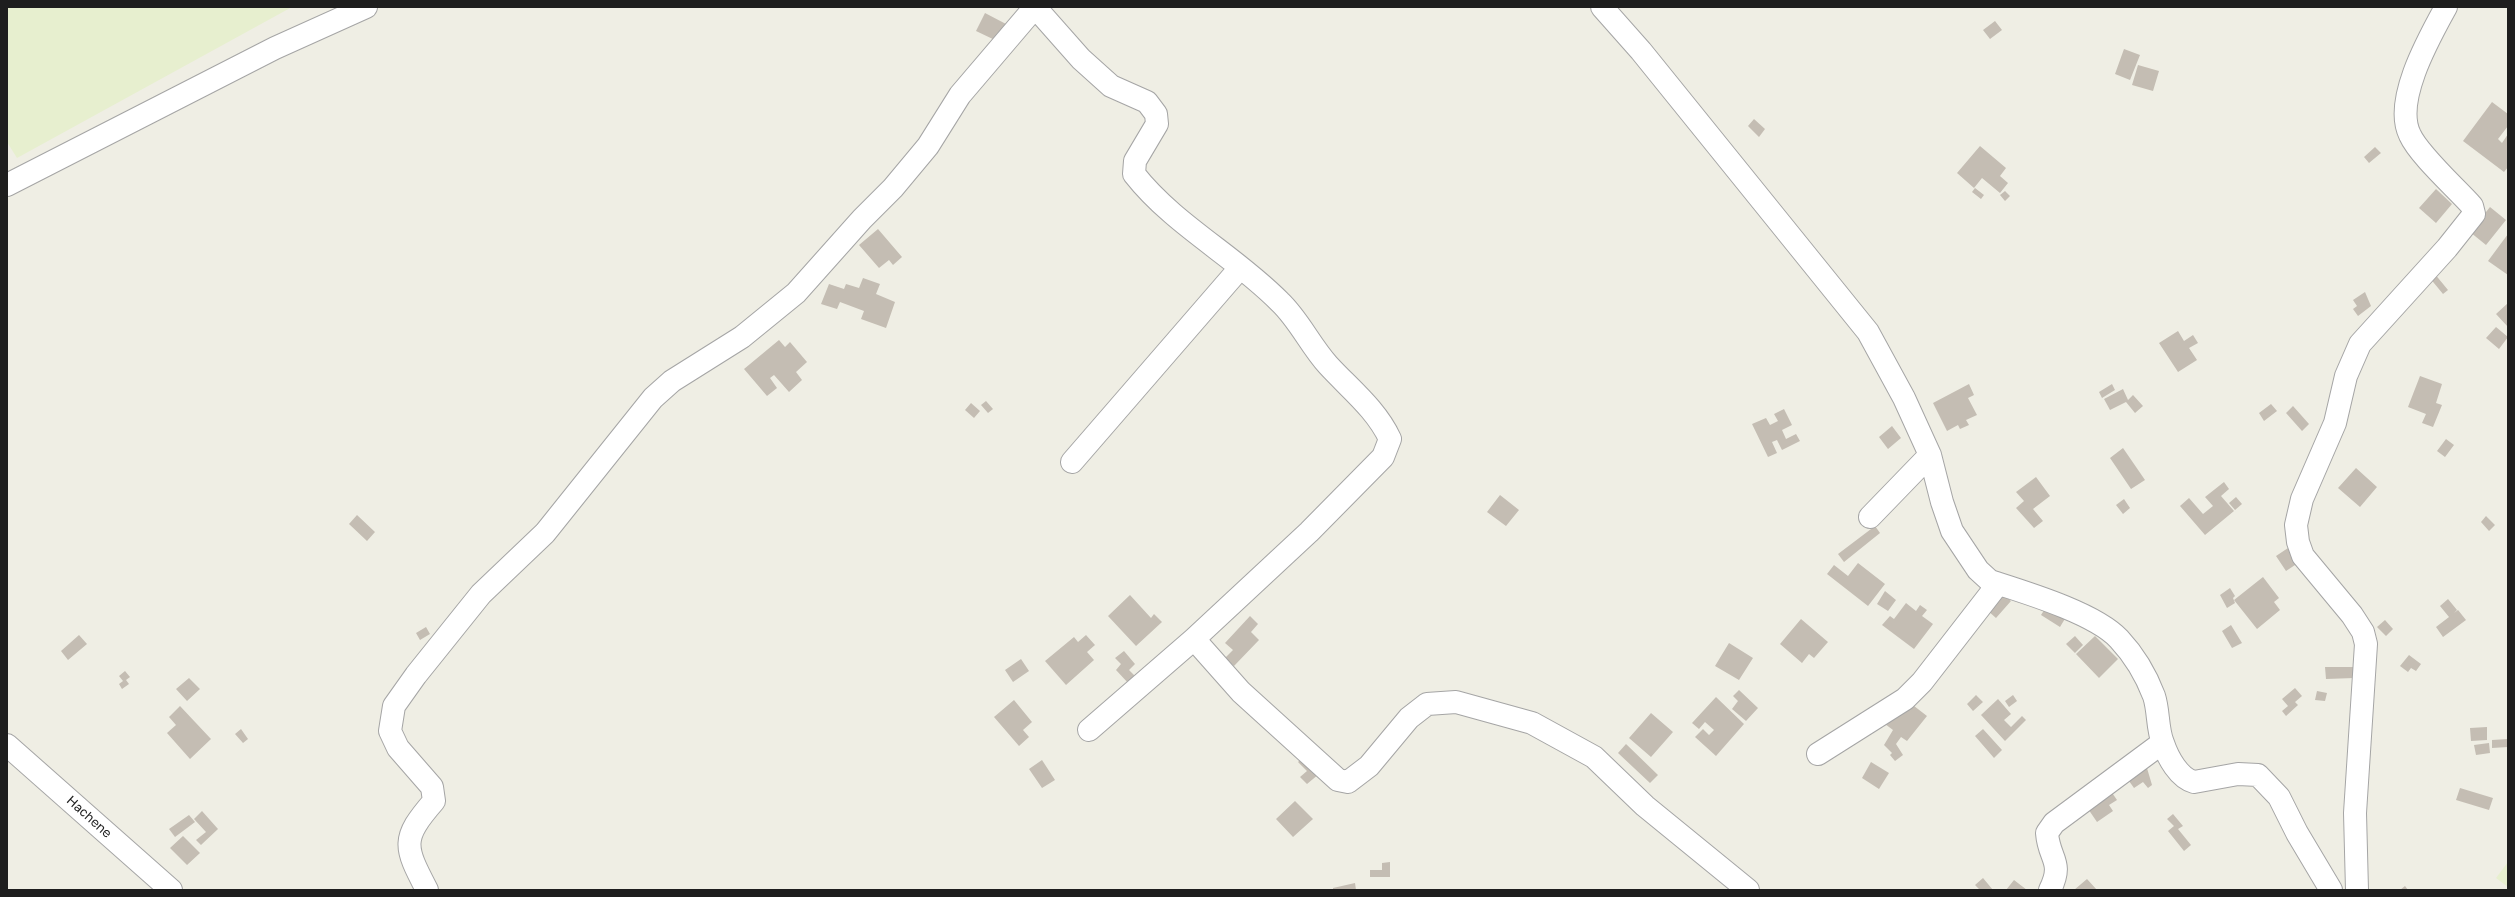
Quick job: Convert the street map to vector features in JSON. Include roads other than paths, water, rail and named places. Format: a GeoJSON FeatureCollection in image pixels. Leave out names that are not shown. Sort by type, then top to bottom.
{"type":"FeatureCollection","features":[{"type":"Feature","properties":{"kind":"street"},"geometry":{"type":"LineString","coordinates":[[7,185],[275,48],[366,7]]}},
{"type":"Feature","properties":{"kind":"street"},"geometry":{"type":"LineString","coordinates":[[427,890],[416,869],[408,846],[414,824],[434,801],[432,787],[398,748],[390,731],[394,706],[416,674],[481,594],[545,533],[653,398],[672,381],[742,337],[796,293],[862,219],[893,188],[928,146],[960,95],[1035,7],[1081,59],[1111,86],[1147,102],[1156,114],[1158,124],[1136,161],[1134,174],[1143,185],[1185,224],[1281,302],[1327,363],[1381,420],[1390,439],[1383,457],[1309,532],[1194,640],[1089,730]]}},
{"type":"Feature","properties":{"kind":"street"},"geometry":{"type":"LineString","coordinates":[[1602,7],[1641,51],[1868,332],[1904,398],[1930,455],[1942,502],[1952,530],[1978,570],[1990,581],[2084,616],[2118,638],[2130,652],[2148,681],[2154,697],[2162,743],[2179,774],[2188,780],[2200,782],[2249,773],[2258,775],[2267,782],[2279,797],[2297,833],[2331,890]]}},
{"type":"Feature","properties":{"kind":"street"},"geometry":{"type":"LineString","coordinates":[[2357,890],[2355,813],[2366,644],[2363,632],[2352,615],[2303,556],[2298,542],[2296,525],[2302,499],[2335,423],[2346,376],[2360,344],[2447,248],[2474,214],[2472,206],[2415,144],[2406,125],[2407,95],[2417,67],[2446,7]]}},
{"type":"Feature","properties":{"kind":"street"},"geometry":{"type":"LineString","coordinates":[[1072,462],[1240,268]]}},
{"type":"Feature","properties":{"kind":"street"},"geometry":{"type":"LineString","coordinates":[[1870,516],[1930,455]]}},
{"type":"Feature","properties":{"kind":"street"},"geometry":{"type":"LineString","coordinates":[[1818,754],[1904,699],[1939,661],[1998,584]]}},
{"type":"Feature","properties":{"kind":"street"},"geometry":{"type":"LineString","coordinates":[[1194,640],[1241,692],[1338,780],[1348,782],[1369,766],[1409,718],[1427,704],[1456,702],[1532,723],[1594,757],[1644,806],[1748,890]]}},
{"type":"Feature","properties":{"kind":"street"},"geometry":{"type":"LineString","coordinates":[[2050,890],[2056,877],[2057,865],[2048,841],[2048,833],[2054,824],[2162,743]]}},
{"type":"Feature","properties":{"kind":"street","name":"Hachene"},"geometry":{"type":"LineString","coordinates":[[7,745],[171,890]]}}]}
